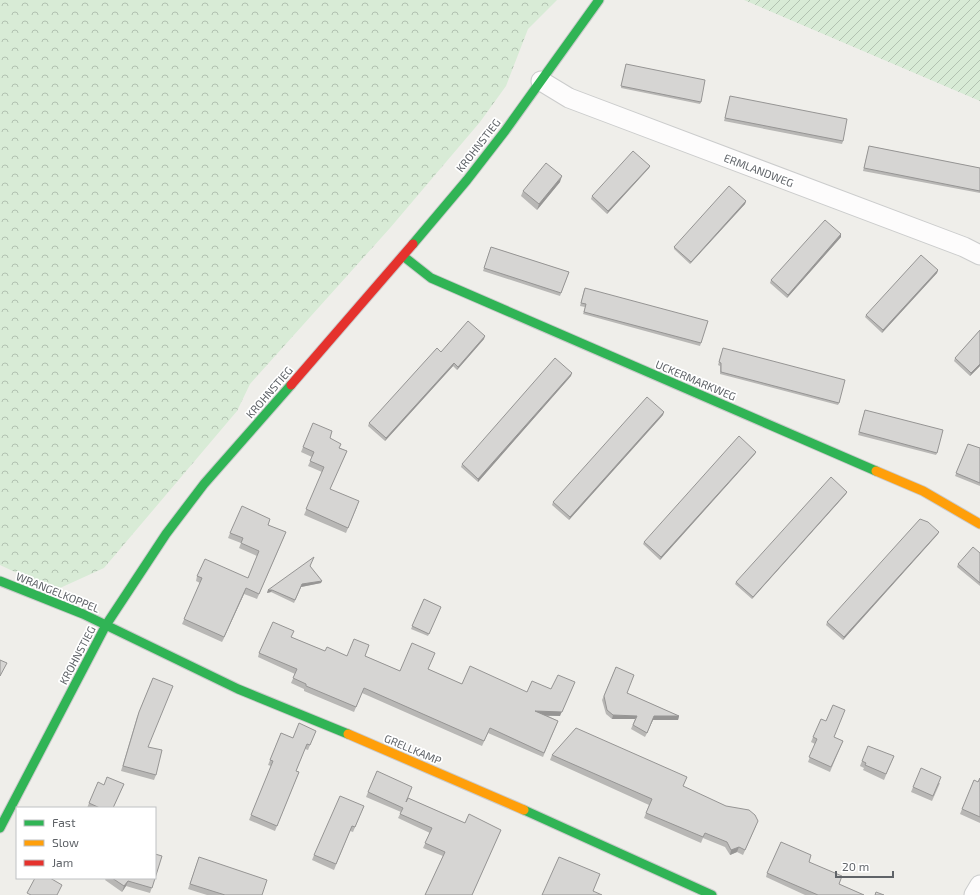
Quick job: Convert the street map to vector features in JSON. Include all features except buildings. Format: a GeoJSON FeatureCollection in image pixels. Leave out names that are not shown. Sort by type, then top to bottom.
{"type":"FeatureCollection","features":[{"type":"Feature","properties":{"kind":"street","name":"KROHNSTIEG"},"geometry":{"type":"LineString","coordinates":[[0,828],[106,625],[166,534],[204,484],[403,256],[505,131],[599,0]]}},
{"type":"Feature","properties":{"kind":"street","name":"ERMLANDWEG"},"geometry":{"type":"LineString","coordinates":[[541,81],[570,98],[964,247],[980,256]]}},
{"type":"Feature","properties":{"kind":"street","name":"UCKERMARKWEG"},"geometry":{"type":"LineString","coordinates":[[403,256],[431,278],[923,491],[980,524]]}},
{"type":"Feature","properties":{"kind":"street","name":"WRANGELKOPPEL"},"geometry":{"type":"LineString","coordinates":[[0,581],[70,608],[106,625]]}},
{"type":"Feature","properties":{"kind":"street","name":"GRELLKAMP"},"geometry":{"type":"LineString","coordinates":[[106,625],[238,689],[396,754],[712,895]]}},
{"type":"Feature","properties":{"kind":"street"},"geometry":{"type":"LineString","coordinates":[[974,895],[980,885]]}},
{"type":"Feature","properties":{"kind":"green space"},"geometry":{"type":"Polygon","coordinates":[[[0,0],[557,0],[528,29],[506,86],[480,122],[390,228],[250,384],[237,411],[104,568],[60,588],[36,582],[0,565],[0,0]]]}},
{"type":"Feature","properties":{"kind":"green space"},"geometry":{"type":"Polygon","coordinates":[[[744,0],[980,0],[980,101],[744,0]]]}},
{"type":"Feature","properties":{"kind":"traffic: fast"},"geometry":{"type":"LineString","coordinates":[[413,244],[467,180],[505,131],[599,0]]}},
{"type":"Feature","properties":{"kind":"traffic: fast"},"geometry":{"type":"LineString","coordinates":[[403,256],[431,278],[876,471]]}},
{"type":"Feature","properties":{"kind":"traffic: fast"},"geometry":{"type":"LineString","coordinates":[[0,828],[106,625],[166,534],[204,484],[291,385]]}},
{"type":"Feature","properties":{"kind":"traffic: fast"},"geometry":{"type":"LineString","coordinates":[[0,581],[83,614],[238,689],[348,734]]}},
{"type":"Feature","properties":{"kind":"traffic: fast"},"geometry":{"type":"LineString","coordinates":[[524,810],[712,895]]}},
{"type":"Feature","properties":{"kind":"traffic: slow"},"geometry":{"type":"LineString","coordinates":[[876,471],[923,491],[980,524]]}},
{"type":"Feature","properties":{"kind":"traffic: slow"},"geometry":{"type":"LineString","coordinates":[[348,734],[524,810]]}},
{"type":"Feature","properties":{"kind":"traffic: jam"},"geometry":{"type":"LineString","coordinates":[[291,385],[413,244]]}}]}
